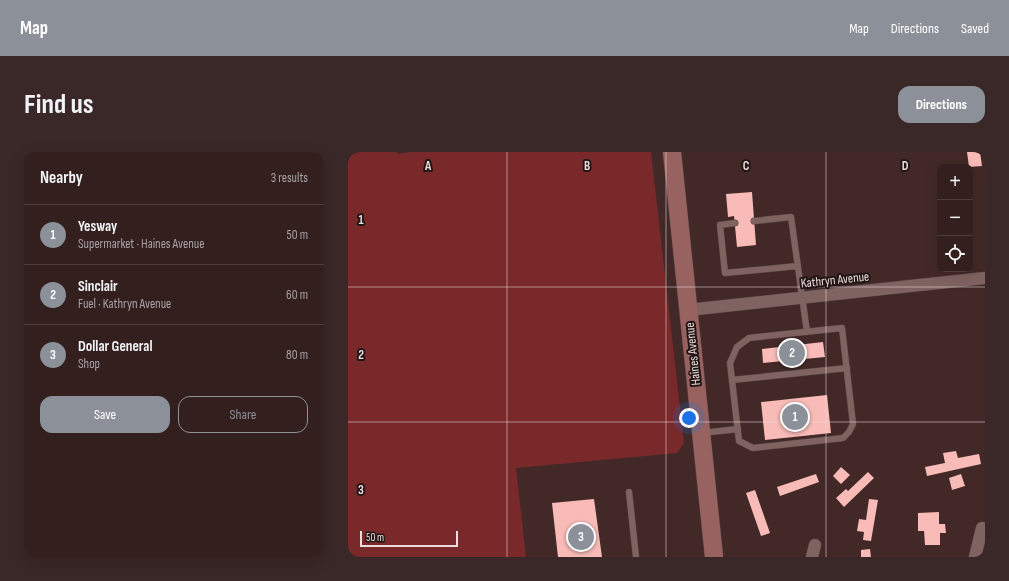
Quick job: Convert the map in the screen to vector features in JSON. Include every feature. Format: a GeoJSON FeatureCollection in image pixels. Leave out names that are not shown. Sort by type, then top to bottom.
{"type":"FeatureCollection","features":[{"type":"Feature","properties":{"kind":"main road","name":"Haines Avenue"},"geometry":{"type":"LineString","coordinates":[[672,152],[714,557]]}},
{"type":"Feature","properties":{"kind":"street","name":"Kathryn Avenue"},"geometry":{"type":"LineString","coordinates":[[688,310],[985,278]]}},
{"type":"Feature","properties":{"kind":"street"},"geometry":{"type":"LineString","coordinates":[[975,557],[982,528]]}},
{"type":"Feature","properties":{"kind":"lane"},"geometry":{"type":"LineString","coordinates":[[754,221],[791,217],[807,332]]}},
{"type":"Feature","properties":{"kind":"lane"},"geometry":{"type":"LineString","coordinates":[[735,223],[720,225],[725,273],[798,266]]}},
{"type":"Feature","properties":{"kind":"lane"},"geometry":{"type":"LineString","coordinates":[[842,328],[847,368],[853,424],[844,438],[753,448],[739,441],[730,363],[737,347],[749,338],[842,328]]}},
{"type":"Feature","properties":{"kind":"lane"},"geometry":{"type":"LineString","coordinates":[[732,380],[847,368]]}},
{"type":"Feature","properties":{"kind":"lane"},"geometry":{"type":"LineString","coordinates":[[702,433],[738,428]]}},
{"type":"Feature","properties":{"kind":"lane"},"geometry":{"type":"LineString","coordinates":[[629,492],[636,557]]}},
{"type":"Feature","properties":{"kind":"shaded area"},"geometry":{"type":"Polygon","coordinates":[[[348,152],[397,152],[398,154],[409,152],[651,152],[684,443],[677,453],[516,468],[526,557],[348,557],[348,152]]]}},
{"type":"Feature","properties":{"kind":"building"},"geometry":{"type":"Polygon","coordinates":[[[967,152],[980,152],[982,166],[973,167],[973,164],[969,164],[967,152]]]}},
{"type":"Feature","properties":{"kind":"building"},"geometry":{"type":"Polygon","coordinates":[[[752,192],[756,245],[737,247],[734,216],[728,217],[726,194],[752,192]]]}},
{"type":"Feature","properties":{"kind":"building"},"geometry":{"type":"Polygon","coordinates":[[[823,342],[825,357],[763,363],[762,349],[823,342]]]}},
{"type":"Feature","properties":{"kind":"building"},"geometry":{"type":"Polygon","coordinates":[[[827,395],[831,433],[765,440],[761,402],[827,395]]]}},
{"type":"Feature","properties":{"kind":"building"},"geometry":{"type":"Polygon","coordinates":[[[956,451],[958,458],[979,454],[981,464],[927,476],[925,467],[945,463],[943,453],[956,451]]]}},
{"type":"Feature","properties":{"kind":"building"},"geometry":{"type":"Polygon","coordinates":[[[841,467],[850,475],[841,484],[833,476],[841,467]]]}},
{"type":"Feature","properties":{"kind":"building"},"geometry":{"type":"Polygon","coordinates":[[[868,472],[874,478],[844,507],[836,498],[846,489],[848,491],[868,472]]]}},
{"type":"Feature","properties":{"kind":"building"},"geometry":{"type":"Polygon","coordinates":[[[816,474],[819,482],[780,496],[777,487],[816,474]]]}},
{"type":"Feature","properties":{"kind":"building"},"geometry":{"type":"Polygon","coordinates":[[[961,474],[965,486],[952,490],[949,478],[961,474]]]}},
{"type":"Feature","properties":{"kind":"building"},"geometry":{"type":"Polygon","coordinates":[[[755,490],[770,533],[761,536],[746,493],[755,490]]]}},
{"type":"Feature","properties":{"kind":"building"},"geometry":{"type":"Polygon","coordinates":[[[594,499],[602,557],[558,557],[552,503],[594,499]]]}},
{"type":"Feature","properties":{"kind":"building"},"geometry":{"type":"Polygon","coordinates":[[[869,499],[878,500],[871,541],[863,540],[864,532],[857,531],[859,519],[866,520],[869,499]]]}},
{"type":"Feature","properties":{"kind":"building"},"geometry":{"type":"Polygon","coordinates":[[[939,512],[939,524],[945,524],[946,533],[940,533],[940,545],[925,545],[924,531],[918,531],[918,513],[939,512]]]}},
{"type":"Feature","properties":{"kind":"building"},"geometry":{"type":"Polygon","coordinates":[[[870,549],[871,557],[861,557],[861,550],[870,549]]]}},
{"type":"Feature","properties":{"kind":"place","name":"Sinclair"},"geometry":{"type":"Point","coordinates":[792,353]}},
{"type":"Feature","properties":{"kind":"place","name":"Yesway"},"geometry":{"type":"Point","coordinates":[795,417]}},
{"type":"Feature","properties":{"kind":"place","name":"Dollar General"},"geometry":{"type":"Point","coordinates":[581,537]}}]}
